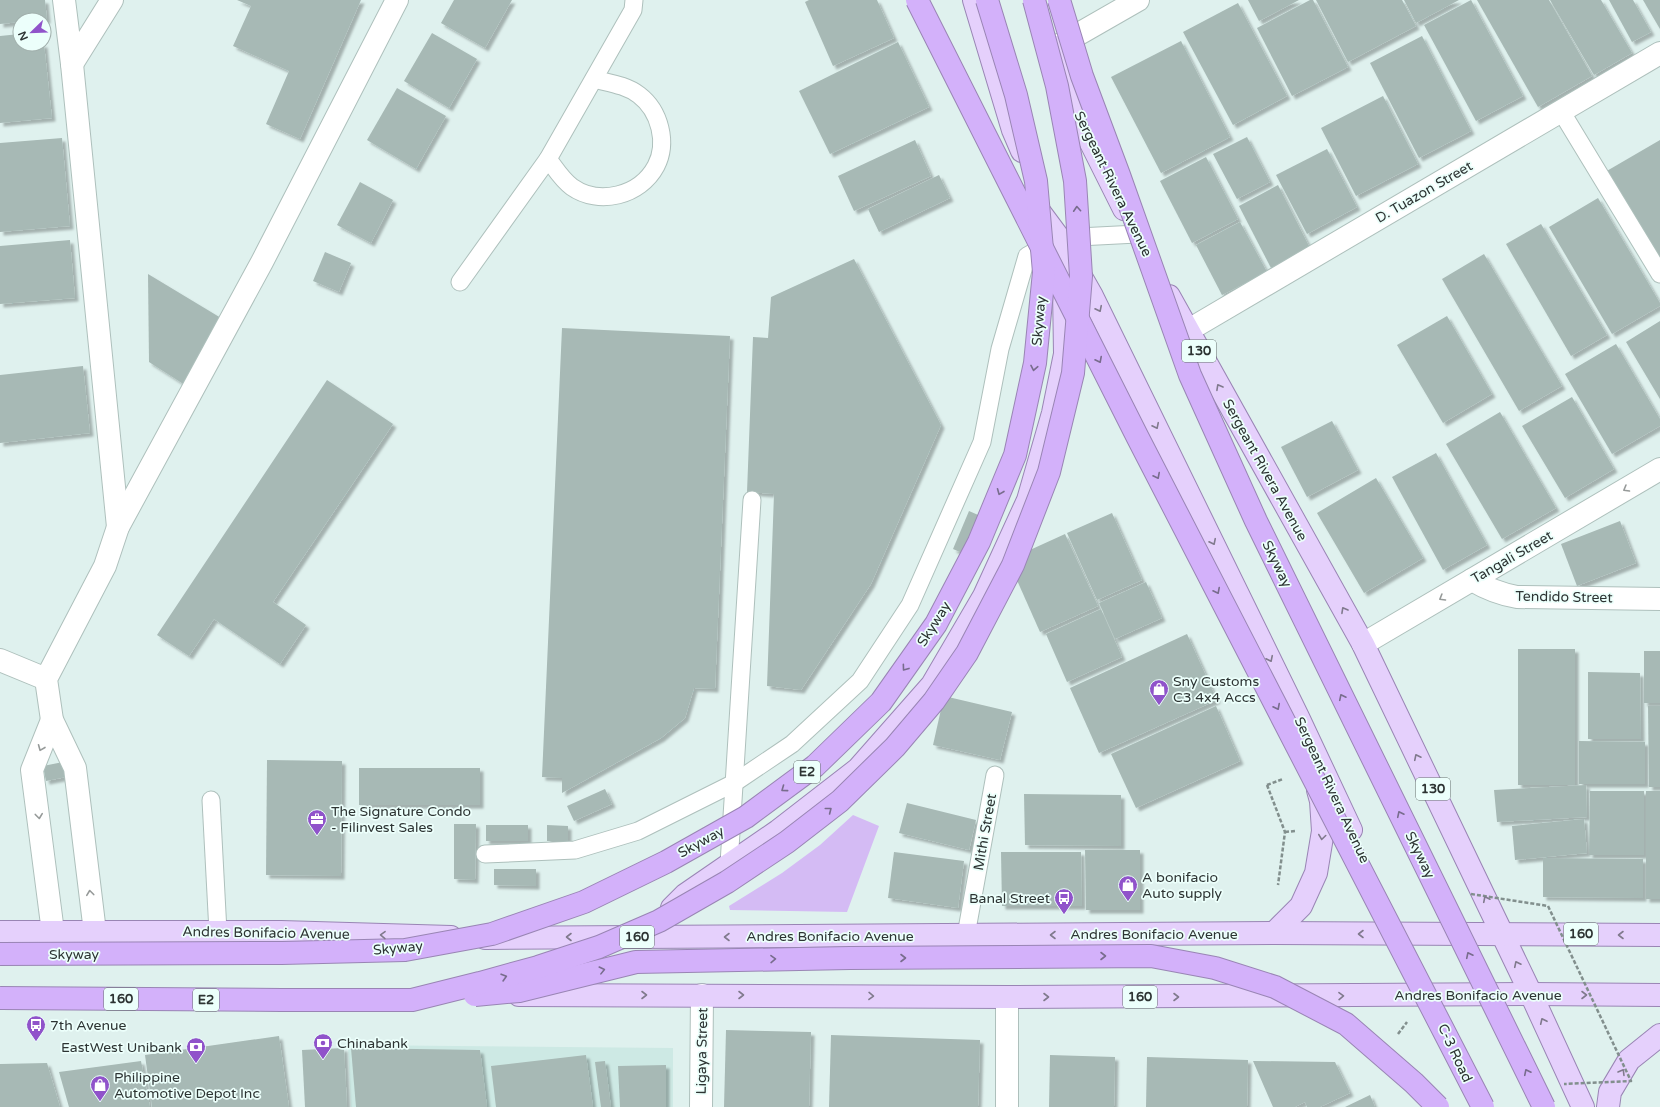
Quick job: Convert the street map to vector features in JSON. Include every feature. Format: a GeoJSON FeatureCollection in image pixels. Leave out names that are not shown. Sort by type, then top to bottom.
{"type":"FeatureCollection","features":[{"type":"Feature","properties":{"kind":"highway","name":"Skyway"},"geometry":{"type":"LineString","coordinates":[[917,0],[1138,438],[1483,1107]]}},
{"type":"Feature","properties":{"kind":"highway","name":"Skyway"},"geometry":{"type":"LineString","coordinates":[[0,954],[282,954],[406,950],[492,934],[584,902],[666,862],[746,817],[815,766],[881,702],[936,624],[980,542],[1016,455],[1035,363],[1044,272],[1036,180],[1016,95],[987,0]]}},
{"type":"Feature","properties":{"kind":"highway","name":"E2"},"geometry":{"type":"LineString","coordinates":[[0,999],[412,1000],[487,981],[599,947],[659,920],[727,882],[788,842],[840,801],[895,747],[934,701],[967,653],[1013,565],[1049,472],[1073,373],[1081,276],[1075,181],[1057,86],[1034,0]]}},
{"type":"Feature","properties":{"kind":"highway","name":"Skyway"},"geometry":{"type":"LineString","coordinates":[[1059,0],[1082,76],[1190,375],[1256,521],[1544,1107]]}},
{"type":"Feature","properties":{"kind":"highway"},"geometry":{"type":"LineString","coordinates":[[412,1000],[520,991],[636,962],[850,958],[1151,956],[1215,968],[1275,987],[1346,1024],[1414,1083],[1438,1107]]}},
{"type":"Feature","properties":{"kind":"main road","name":"Sergeant Rivera Avenue"},"geometry":{"type":"LineString","coordinates":[[923,0],[968,115],[1059,238]]}},
{"type":"Feature","properties":{"kind":"main road","name":"Sergeant Rivera Avenue"},"geometry":{"type":"LineString","coordinates":[[974,0],[1013,130],[1059,238],[1096,303],[1298,717],[1400,934]]}},
{"type":"Feature","properties":{"kind":"main road","name":"Sergeant Rivera Avenue"},"geometry":{"type":"LineString","coordinates":[[1044,0],[1056,47],[1080,119],[1104,170],[1187,330],[1363,644],[1502,934]]}},
{"type":"Feature","properties":{"kind":"main road"},"geometry":{"type":"LineString","coordinates":[[643,937],[685,895],[778,831],[858,769],[932,685],[984,596],[1028,500],[1053,413],[1065,354],[1064,293],[1059,238]]}},
{"type":"Feature","properties":{"kind":"main road"},"geometry":{"type":"LineString","coordinates":[[1274,933],[1301,906],[1316,873],[1323,831],[1321,802],[1298,717]]}},
{"type":"Feature","properties":{"kind":"main road","name":"Andres Bonifacio Avenue"},"geometry":{"type":"LineString","coordinates":[[0,932],[218,932],[490,938],[1274,933],[1660,935]]}},
{"type":"Feature","properties":{"kind":"main road","name":"C-3 Road"},"geometry":{"type":"LineString","coordinates":[[1400,934],[1479,1107]]}},
{"type":"Feature","properties":{"kind":"main road","name":"130"},"geometry":{"type":"LineString","coordinates":[[1502,934],[1583,1107]]}},
{"type":"Feature","properties":{"kind":"main road","name":"Andres Bonifacio Avenue"},"geometry":{"type":"LineString","coordinates":[[0,999],[702,995],[1007,997],[1531,994],[1660,995]]}},
{"type":"Feature","properties":{"kind":"main road"},"geometry":{"type":"LineString","coordinates":[[1608,1107],[1610,1092],[1629,1060],[1660,1036]]}},
{"type":"Feature","properties":{"kind":"street"},"geometry":{"type":"LineString","coordinates":[[64,0],[72,64],[118,527]]}},
{"type":"Feature","properties":{"kind":"street"},"geometry":{"type":"LineString","coordinates":[[72,64],[112,0]]}},
{"type":"Feature","properties":{"kind":"street"},"geometry":{"type":"LineString","coordinates":[[95,932],[75,768],[52,720],[46,680],[106,566],[118,527],[262,262],[397,0]]}},
{"type":"Feature","properties":{"kind":"street"},"geometry":{"type":"LineString","coordinates":[[1056,47],[1138,0]]}},
{"type":"Feature","properties":{"kind":"street","name":"D. Tuazon Street"},"geometry":{"type":"LineString","coordinates":[[1187,330],[1660,54]]}},
{"type":"Feature","properties":{"kind":"street","name":"Tangali Street"},"geometry":{"type":"LineString","coordinates":[[1363,644],[1660,469]]}},
{"type":"Feature","properties":{"kind":"street","name":"Tendido Street"},"geometry":{"type":"LineString","coordinates":[[1472,580],[1485,588],[1500,594],[1517,597],[1660,599]]}},
{"type":"Feature","properties":{"kind":"street"},"geometry":{"type":"LineString","coordinates":[[0,660],[46,680]]}},
{"type":"Feature","properties":{"kind":"street"},"geometry":{"type":"LineString","coordinates":[[52,720],[32,770],[53,932]]}},
{"type":"Feature","properties":{"kind":"street","name":"Ligaya Street"},"geometry":{"type":"LineString","coordinates":[[701,1107],[702,995]]}},
{"type":"Feature","properties":{"kind":"street"},"geometry":{"type":"LineString","coordinates":[[1007,997],[1007,1107]]}},
{"type":"Feature","properties":{"kind":"lane"},"geometry":{"type":"LineString","coordinates":[[460,282],[548,159],[633,10],[634,0]]}},
{"type":"Feature","properties":{"kind":"lane"},"geometry":{"type":"LineString","coordinates":[[548,159],[572,186],[589,195],[609,197],[628,193],[644,182],[656,166],[661,147],[660,127],[653,110],[639,95],[622,86],[594,79]]}},
{"type":"Feature","properties":{"kind":"lane"},"geometry":{"type":"LineString","coordinates":[[1561,111],[1660,274]]}},
{"type":"Feature","properties":{"kind":"lane"},"geometry":{"type":"LineString","coordinates":[[484,854],[575,850],[638,830],[734,783],[792,744],[860,681],[910,605],[982,442],[1000,349],[1026,256],[1059,238],[1137,234]]}},
{"type":"Feature","properties":{"kind":"lane"},"geometry":{"type":"LineString","coordinates":[[729,864],[752,500]]}},
{"type":"Feature","properties":{"kind":"lane","name":"Mithi Street"},"geometry":{"type":"LineString","coordinates":[[966,935],[995,775]]}},
{"type":"Feature","properties":{"kind":"lane"},"geometry":{"type":"LineString","coordinates":[[211,800],[218,932]]}},
{"type":"Feature","properties":{"kind":"path"},"geometry":{"type":"LineString","coordinates":[[1266,785],[1285,832],[1279,878]]}},
{"type":"Feature","properties":{"kind":"path"},"geometry":{"type":"LineString","coordinates":[[1465,894],[1548,906],[1631,1081],[1560,1084]]}},
{"type":"Feature","properties":{"kind":"shaded area"},"geometry":{"type":"Polygon","coordinates":[[[853,815],[879,826],[847,912],[730,910],[729,906],[782,873],[820,845],[853,815]]]}},
{"type":"Feature","properties":{"kind":"shaded area"},"geometry":{"type":"Polygon","coordinates":[[[348,1045],[673,1048],[673,1107],[351,1107],[348,1045]]]}},
{"type":"Feature","properties":{"kind":"building"},"geometry":{"type":"Polygon","coordinates":[[[0,0],[45,0],[46,12],[12,12],[12,23],[0,24],[0,0]]]}},
{"type":"Feature","properties":{"kind":"building"},"geometry":{"type":"Polygon","coordinates":[[[237,0],[361,0],[300,139],[266,124],[289,71],[233,46],[251,6],[237,0]]]}},
{"type":"Feature","properties":{"kind":"building"},"geometry":{"type":"Polygon","coordinates":[[[454,0],[512,0],[485,48],[441,23],[454,0]]]}},
{"type":"Feature","properties":{"kind":"building"},"geometry":{"type":"Polygon","coordinates":[[[809,0],[877,0],[894,38],[833,66],[805,2],[809,0]]]}},
{"type":"Feature","properties":{"kind":"building"},"geometry":{"type":"Polygon","coordinates":[[[1248,0],[1299,0],[1259,21],[1248,0]]]}},
{"type":"Feature","properties":{"kind":"building"},"geometry":{"type":"Polygon","coordinates":[[[1310,0],[1313,0],[1348,67],[1292,96],[1257,28],[1310,0]]]}},
{"type":"Feature","properties":{"kind":"building"},"geometry":{"type":"Polygon","coordinates":[[[1316,0],[1402,0],[1416,26],[1348,62],[1316,0]]]}},
{"type":"Feature","properties":{"kind":"building"},"geometry":{"type":"Polygon","coordinates":[[[1404,0],[1459,0],[1416,23],[1404,0]]]}},
{"type":"Feature","properties":{"kind":"building"},"geometry":{"type":"Polygon","coordinates":[[[1471,0],[1523,96],[1476,121],[1424,25],[1471,0]]]}},
{"type":"Feature","properties":{"kind":"building"},"geometry":{"type":"Polygon","coordinates":[[[1477,0],[1549,0],[1592,76],[1538,107],[1477,0]]]}},
{"type":"Feature","properties":{"kind":"building"},"geometry":{"type":"Polygon","coordinates":[[[1550,0],[1601,0],[1632,53],[1594,75],[1550,0]]]}},
{"type":"Feature","properties":{"kind":"building"},"geometry":{"type":"Polygon","coordinates":[[[1609,0],[1633,0],[1651,32],[1632,42],[1609,0]]]}},
{"type":"Feature","properties":{"kind":"building"},"geometry":{"type":"Polygon","coordinates":[[[1643,0],[1660,0],[1660,29],[1643,0]]]}},
{"type":"Feature","properties":{"kind":"building"},"geometry":{"type":"Polygon","coordinates":[[[1238,3],[1287,96],[1233,125],[1183,32],[1238,3]]]}},
{"type":"Feature","properties":{"kind":"building"},"geometry":{"type":"Polygon","coordinates":[[[432,33],[477,59],[449,108],[404,81],[432,33]]]}},
{"type":"Feature","properties":{"kind":"building"},"geometry":{"type":"Polygon","coordinates":[[[12,35],[12,52],[45,52],[52,118],[0,123],[0,36],[12,35]]]}},
{"type":"Feature","properties":{"kind":"building"},"geometry":{"type":"Polygon","coordinates":[[[1422,36],[1471,131],[1419,158],[1370,63],[1422,36]]]}},
{"type":"Feature","properties":{"kind":"building"},"geometry":{"type":"Polygon","coordinates":[[[1181,41],[1230,137],[1161,173],[1111,77],[1181,41]]]}},
{"type":"Feature","properties":{"kind":"building"},"geometry":{"type":"Polygon","coordinates":[[[898,42],[929,107],[830,154],[799,91],[898,42]]]}},
{"type":"Feature","properties":{"kind":"building"},"geometry":{"type":"Polygon","coordinates":[[[397,88],[446,116],[416,169],[367,140],[397,88]]]}},
{"type":"Feature","properties":{"kind":"building"},"geometry":{"type":"Polygon","coordinates":[[[1383,96],[1418,164],[1356,196],[1321,128],[1383,96]]]}},
{"type":"Feature","properties":{"kind":"building"},"geometry":{"type":"Polygon","coordinates":[[[1247,137],[1270,182],[1237,199],[1213,154],[1247,137]]]}},
{"type":"Feature","properties":{"kind":"building"},"geometry":{"type":"Polygon","coordinates":[[[62,138],[70,226],[0,232],[0,143],[62,138]]]}},
{"type":"Feature","properties":{"kind":"building"},"geometry":{"type":"Polygon","coordinates":[[[915,140],[931,176],[854,211],[838,176],[915,140]]]}},
{"type":"Feature","properties":{"kind":"building"},"geometry":{"type":"Polygon","coordinates":[[[1660,140],[1660,266],[1605,172],[1660,140]]]}},
{"type":"Feature","properties":{"kind":"building"},"geometry":{"type":"Polygon","coordinates":[[[1327,149],[1357,207],[1307,234],[1276,175],[1327,149]]]}},
{"type":"Feature","properties":{"kind":"building"},"geometry":{"type":"Polygon","coordinates":[[[1206,157],[1238,219],[1192,243],[1160,181],[1206,157]]]}},
{"type":"Feature","properties":{"kind":"building"},"geometry":{"type":"Polygon","coordinates":[[[939,175],[950,198],[879,232],[868,209],[939,175]]]}},
{"type":"Feature","properties":{"kind":"building"},"geometry":{"type":"Polygon","coordinates":[[[360,182],[393,200],[371,243],[337,225],[360,182]]]}},
{"type":"Feature","properties":{"kind":"building"},"geometry":{"type":"Polygon","coordinates":[[[1278,185],[1310,248],[1271,268],[1239,206],[1278,185]]]}},
{"type":"Feature","properties":{"kind":"building"},"geometry":{"type":"Polygon","coordinates":[[[1598,198],[1660,303],[1660,306],[1612,334],[1549,227],[1598,198]]]}},
{"type":"Feature","properties":{"kind":"building"},"geometry":{"type":"Polygon","coordinates":[[[1240,222],[1267,272],[1222,295],[1196,245],[1240,222]]]}},
{"type":"Feature","properties":{"kind":"building"},"geometry":{"type":"Polygon","coordinates":[[[1541,224],[1607,335],[1571,356],[1506,244],[1541,224]]]}},
{"type":"Feature","properties":{"kind":"building"},"geometry":{"type":"Polygon","coordinates":[[[70,240],[75,298],[0,304],[0,246],[70,240]]]}},
{"type":"Feature","properties":{"kind":"building"},"geometry":{"type":"Polygon","coordinates":[[[325,252],[351,263],[339,292],[313,281],[325,252]]]}},
{"type":"Feature","properties":{"kind":"building"},"geometry":{"type":"Polygon","coordinates":[[[1484,254],[1562,386],[1519,411],[1442,279],[1484,254]]]}},
{"type":"Feature","properties":{"kind":"building"},"geometry":{"type":"Polygon","coordinates":[[[854,259],[941,425],[871,584],[801,690],[767,686],[774,494],[747,492],[753,337],[768,338],[771,297],[854,259]]]}},
{"type":"Feature","properties":{"kind":"building"},"geometry":{"type":"Polygon","coordinates":[[[148,274],[221,318],[185,385],[149,362],[148,274]]]}},
{"type":"Feature","properties":{"kind":"building"},"geometry":{"type":"Polygon","coordinates":[[[1447,316],[1492,394],[1443,423],[1397,345],[1447,316]]]}},
{"type":"Feature","properties":{"kind":"building"},"geometry":{"type":"Polygon","coordinates":[[[1660,321],[1660,399],[1626,342],[1660,321]]]}},
{"type":"Feature","properties":{"kind":"building"},"geometry":{"type":"Polygon","coordinates":[[[562,328],[730,336],[715,689],[694,688],[685,718],[661,738],[562,793],[562,778],[542,777],[562,328]]]}},
{"type":"Feature","properties":{"kind":"building"},"geometry":{"type":"Polygon","coordinates":[[[1616,344],[1660,419],[1660,426],[1612,454],[1565,374],[1616,344]]]}},
{"type":"Feature","properties":{"kind":"building"},"geometry":{"type":"Polygon","coordinates":[[[83,366],[90,433],[0,443],[0,375],[83,366]]]}},
{"type":"Feature","properties":{"kind":"building"},"geometry":{"type":"Polygon","coordinates":[[[327,380],[393,424],[273,602],[306,625],[280,664],[214,619],[189,656],[157,635],[327,380]]]}},
{"type":"Feature","properties":{"kind":"building"},"geometry":{"type":"Polygon","coordinates":[[[1572,397],[1614,469],[1565,498],[1522,426],[1572,397]]]}},
{"type":"Feature","properties":{"kind":"building"},"geometry":{"type":"Polygon","coordinates":[[[1500,412],[1556,508],[1502,539],[1446,444],[1500,412]]]}},
{"type":"Feature","properties":{"kind":"building"},"geometry":{"type":"Polygon","coordinates":[[[1332,421],[1358,470],[1307,497],[1281,447],[1332,421]]]}},
{"type":"Feature","properties":{"kind":"building"},"geometry":{"type":"Polygon","coordinates":[[[1436,453],[1487,545],[1443,570],[1392,477],[1436,453]]]}},
{"type":"Feature","properties":{"kind":"building"},"geometry":{"type":"Polygon","coordinates":[[[1376,478],[1423,558],[1364,593],[1317,513],[1376,478]]]}},
{"type":"Feature","properties":{"kind":"building"},"geometry":{"type":"Polygon","coordinates":[[[969,511],[985,518],[967,555],[953,549],[969,511]]]}},
{"type":"Feature","properties":{"kind":"building"},"geometry":{"type":"Polygon","coordinates":[[[1112,513],[1142,580],[1097,600],[1067,533],[1112,513]]]}},
{"type":"Feature","properties":{"kind":"building"},"geometry":{"type":"Polygon","coordinates":[[[1620,521],[1636,563],[1577,586],[1561,544],[1620,521]]]}},
{"type":"Feature","properties":{"kind":"building"},"geometry":{"type":"Polygon","coordinates":[[[1065,534],[1098,606],[1040,632],[1008,560],[1065,534]]]}},
{"type":"Feature","properties":{"kind":"building"},"geometry":{"type":"Polygon","coordinates":[[[1146,582],[1162,618],[1115,639],[1099,603],[1146,582]]]}},
{"type":"Feature","properties":{"kind":"building"},"geometry":{"type":"Polygon","coordinates":[[[1101,609],[1122,657],[1067,682],[1046,634],[1101,609]]]}},
{"type":"Feature","properties":{"kind":"building"},"geometry":{"type":"Polygon","coordinates":[[[1187,634],[1217,700],[1099,753],[1070,688],[1187,634]]]}},
{"type":"Feature","properties":{"kind":"building"},"geometry":{"type":"Polygon","coordinates":[[[1518,649],[1575,649],[1575,785],[1518,785],[1518,649]]]}},
{"type":"Feature","properties":{"kind":"building"},"geometry":{"type":"Polygon","coordinates":[[[1644,651],[1660,651],[1660,703],[1644,703],[1644,651]]]}},
{"type":"Feature","properties":{"kind":"building"},"geometry":{"type":"Polygon","coordinates":[[[1588,672],[1640,673],[1641,739],[1588,739],[1588,672]]]}},
{"type":"Feature","properties":{"kind":"building"},"geometry":{"type":"Polygon","coordinates":[[[944,696],[1012,712],[1000,760],[933,745],[944,696]]]}},
{"type":"Feature","properties":{"kind":"building"},"geometry":{"type":"Polygon","coordinates":[[[1216,706],[1240,761],[1136,808],[1111,754],[1216,706]]]}},
{"type":"Feature","properties":{"kind":"building"},"geometry":{"type":"Polygon","coordinates":[[[1648,706],[1660,706],[1660,787],[1649,787],[1648,706]]]}},
{"type":"Feature","properties":{"kind":"building"},"geometry":{"type":"Polygon","coordinates":[[[1579,741],[1645,742],[1645,784],[1579,784],[1579,741]]]}},
{"type":"Feature","properties":{"kind":"building"},"geometry":{"type":"Polygon","coordinates":[[[267,760],[342,761],[341,876],[266,875],[267,760]]]}},
{"type":"Feature","properties":{"kind":"building"},"geometry":{"type":"Polygon","coordinates":[[[63,762],[66,777],[46,781],[43,766],[63,762]]]}},
{"type":"Feature","properties":{"kind":"building"},"geometry":{"type":"Polygon","coordinates":[[[359,768],[480,768],[480,805],[359,805],[359,768]]]}},
{"type":"Feature","properties":{"kind":"building"},"geometry":{"type":"Polygon","coordinates":[[[1586,785],[1587,817],[1497,822],[1494,790],[1586,785]]]}},
{"type":"Feature","properties":{"kind":"building"},"geometry":{"type":"Polygon","coordinates":[[[605,789],[612,804],[574,821],[567,806],[605,789]]]}},
{"type":"Feature","properties":{"kind":"building"},"geometry":{"type":"Polygon","coordinates":[[[1590,791],[1644,791],[1644,855],[1589,855],[1590,791]]]}},
{"type":"Feature","properties":{"kind":"building"},"geometry":{"type":"Polygon","coordinates":[[[1646,791],[1660,791],[1660,899],[1646,899],[1646,791]]]}},
{"type":"Feature","properties":{"kind":"building"},"geometry":{"type":"Polygon","coordinates":[[[1024,794],[1121,795],[1121,846],[1025,845],[1024,794]]]}},
{"type":"Feature","properties":{"kind":"building"},"geometry":{"type":"Polygon","coordinates":[[[907,803],[976,820],[969,850],[899,833],[907,803]]]}},
{"type":"Feature","properties":{"kind":"building"},"geometry":{"type":"Polygon","coordinates":[[[1584,819],[1587,853],[1515,860],[1512,826],[1584,819]]]}},
{"type":"Feature","properties":{"kind":"building"},"geometry":{"type":"Polygon","coordinates":[[[454,824],[476,824],[475,880],[454,879],[454,824]]]}},
{"type":"Feature","properties":{"kind":"building"},"geometry":{"type":"Polygon","coordinates":[[[486,825],[528,825],[528,841],[486,841],[486,825]]]}},
{"type":"Feature","properties":{"kind":"building"},"geometry":{"type":"Polygon","coordinates":[[[547,825],[568,826],[568,841],[547,841],[547,825]]]}},
{"type":"Feature","properties":{"kind":"building"},"geometry":{"type":"Polygon","coordinates":[[[1085,850],[1140,850],[1140,910],[1086,910],[1085,850]]]}},
{"type":"Feature","properties":{"kind":"building"},"geometry":{"type":"Polygon","coordinates":[[[894,852],[964,861],[958,908],[888,898],[894,852]]]}},
{"type":"Feature","properties":{"kind":"building"},"geometry":{"type":"Polygon","coordinates":[[[1001,852],[1081,852],[1082,906],[1002,906],[1001,852]]]}},
{"type":"Feature","properties":{"kind":"building"},"geometry":{"type":"Polygon","coordinates":[[[1543,858],[1643,859],[1643,898],[1543,897],[1543,858]]]}},
{"type":"Feature","properties":{"kind":"building"},"geometry":{"type":"Polygon","coordinates":[[[494,869],[536,869],[536,886],[494,885],[494,869]]]}},
{"type":"Feature","properties":{"kind":"building"},"geometry":{"type":"Polygon","coordinates":[[[726,1030],[811,1032],[809,1107],[724,1107],[726,1030]]]}},
{"type":"Feature","properties":{"kind":"building"},"geometry":{"type":"Polygon","coordinates":[[[831,1035],[980,1040],[978,1107],[829,1107],[831,1035]]]}},
{"type":"Feature","properties":{"kind":"building"},"geometry":{"type":"Polygon","coordinates":[[[279,1036],[289,1107],[152,1107],[145,1055],[279,1036]]]}},
{"type":"Feature","properties":{"kind":"building"},"geometry":{"type":"Polygon","coordinates":[[[344,1048],[347,1107],[305,1107],[302,1050],[344,1048]]]}},
{"type":"Feature","properties":{"kind":"building"},"geometry":{"type":"Polygon","coordinates":[[[351,1048],[480,1050],[487,1107],[356,1107],[351,1048]]]}},
{"type":"Feature","properties":{"kind":"building"},"geometry":{"type":"Polygon","coordinates":[[[586,1055],[593,1107],[496,1107],[491,1066],[586,1055]]]}},
{"type":"Feature","properties":{"kind":"building"},"geometry":{"type":"Polygon","coordinates":[[[1050,1055],[1115,1057],[1114,1107],[1049,1107],[1050,1055]]]}},
{"type":"Feature","properties":{"kind":"building"},"geometry":{"type":"Polygon","coordinates":[[[1147,1057],[1248,1060],[1247,1107],[1146,1107],[1147,1057]]]}},
{"type":"Feature","properties":{"kind":"building"},"geometry":{"type":"Polygon","coordinates":[[[141,1061],[150,1107],[69,1107],[59,1072],[141,1061]]]}},
{"type":"Feature","properties":{"kind":"building"},"geometry":{"type":"Polygon","coordinates":[[[605,1061],[611,1107],[601,1107],[595,1062],[605,1061]]]}},
{"type":"Feature","properties":{"kind":"building"},"geometry":{"type":"Polygon","coordinates":[[[1253,1061],[1335,1062],[1350,1093],[1320,1107],[1307,1107],[1305,1102],[1295,1107],[1273,1107],[1253,1061]]]}},
{"type":"Feature","properties":{"kind":"building"},"geometry":{"type":"Polygon","coordinates":[[[47,1063],[60,1107],[0,1107],[0,1064],[47,1063]]]}},
{"type":"Feature","properties":{"kind":"building"},"geometry":{"type":"Polygon","coordinates":[[[666,1065],[666,1107],[620,1107],[618,1066],[666,1065]]]}},
{"type":"Feature","properties":{"kind":"building"},"geometry":{"type":"Polygon","coordinates":[[[1370,1095],[1375,1107],[1345,1107],[1370,1095]]]}},
{"type":"Feature","properties":{"kind":"place","name":"Sny Customs C3 4x4 Accs"},"geometry":{"type":"Point","coordinates":[1159,706]}},
{"type":"Feature","properties":{"kind":"place","name":"The Signature Condo - Filinvest Sales"},"geometry":{"type":"Point","coordinates":[317,836]}},
{"type":"Feature","properties":{"kind":"place","name":"A bonifacio Auto supply"},"geometry":{"type":"Point","coordinates":[1128,902]}},
{"type":"Feature","properties":{"kind":"place","name":"Banal Street"},"geometry":{"type":"Point","coordinates":[1064,915]}},
{"type":"Feature","properties":{"kind":"place","name":"7th Avenue"},"geometry":{"type":"Point","coordinates":[36,1042]}},
{"type":"Feature","properties":{"kind":"place","name":"Chinabank"},"geometry":{"type":"Point","coordinates":[323,1060]}},
{"type":"Feature","properties":{"kind":"place","name":"EastWest Unibank"},"geometry":{"type":"Point","coordinates":[196,1064]}},
{"type":"Feature","properties":{"kind":"place","name":"Philippine Automotive Depot Inc"},"geometry":{"type":"Point","coordinates":[100,1102]}}]}
